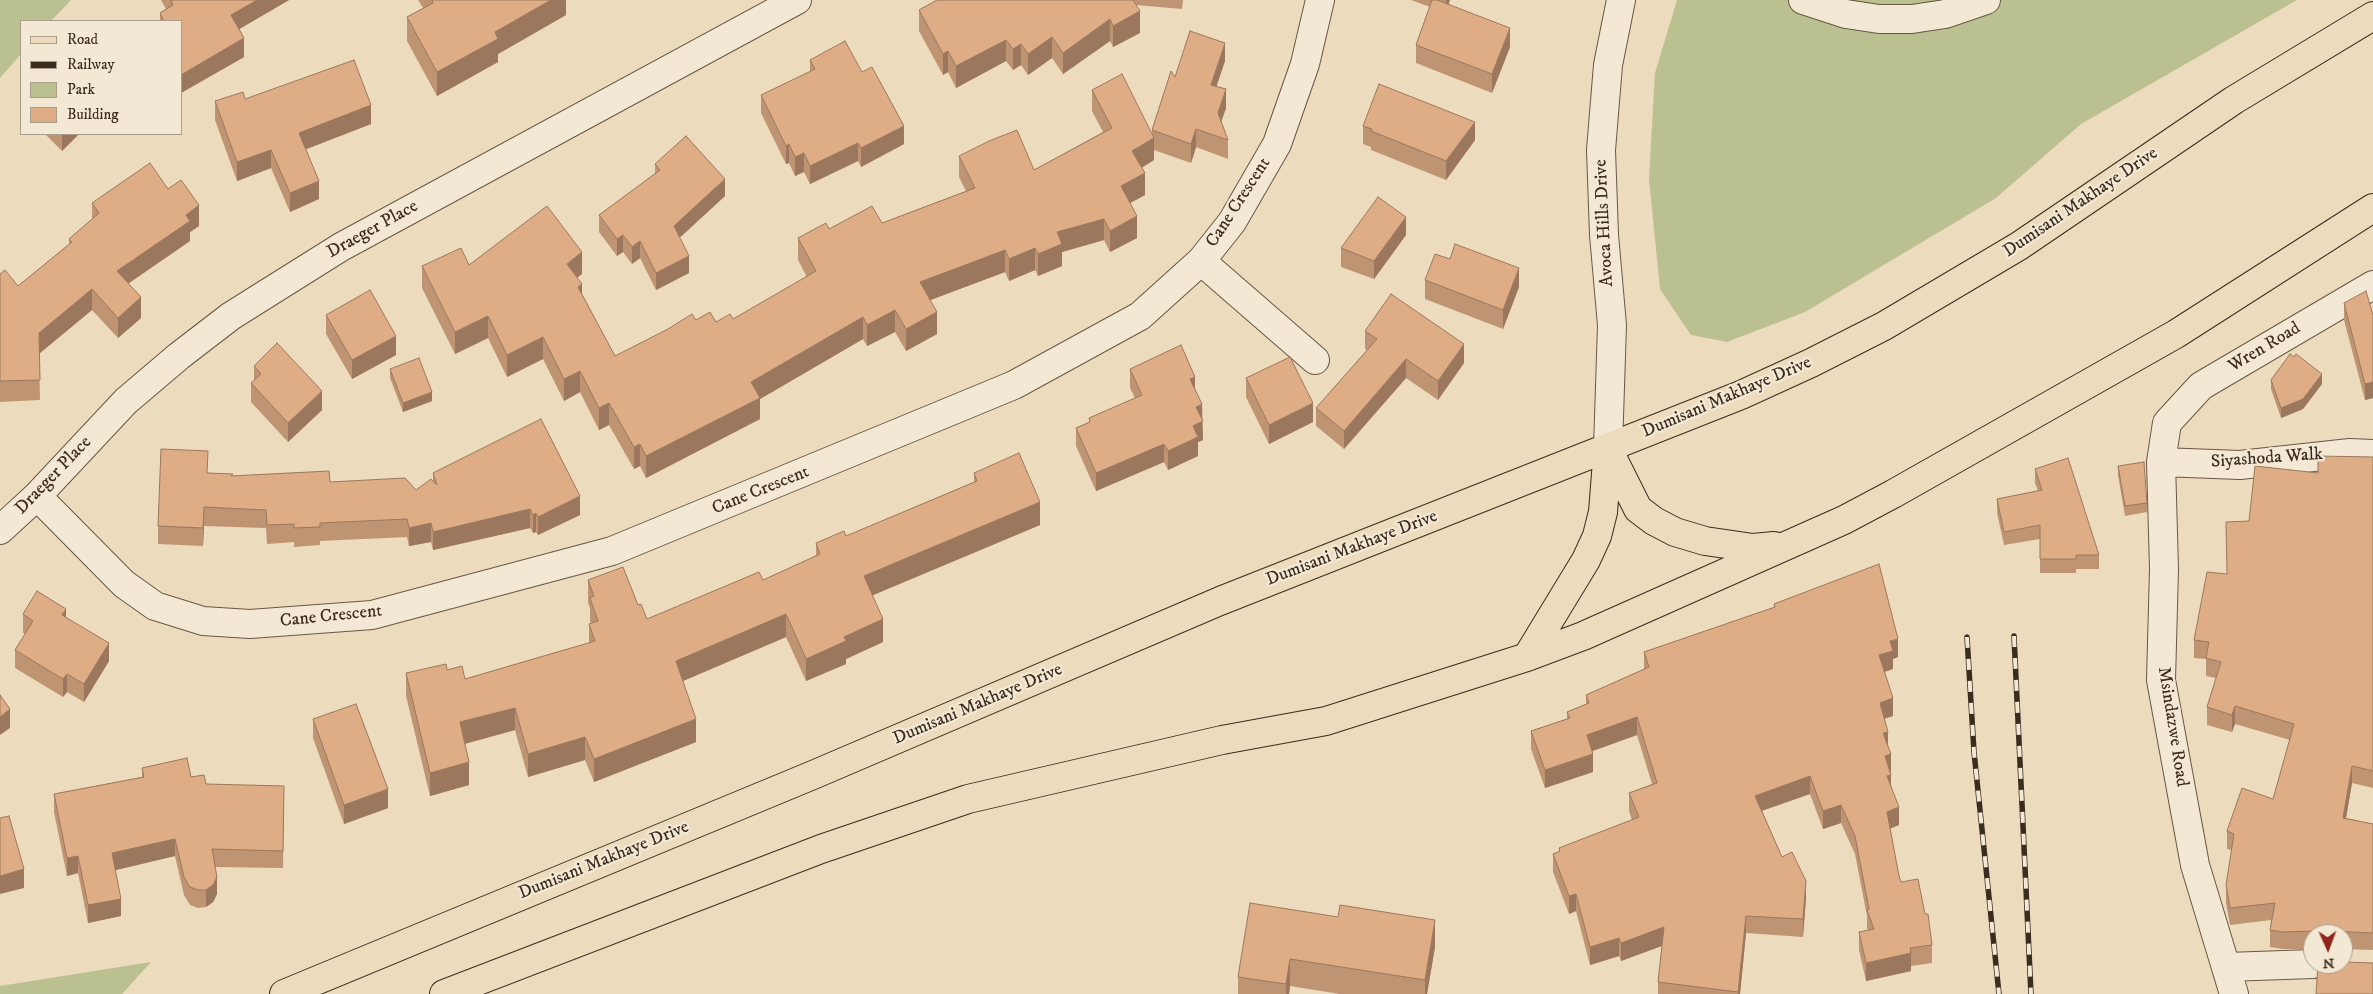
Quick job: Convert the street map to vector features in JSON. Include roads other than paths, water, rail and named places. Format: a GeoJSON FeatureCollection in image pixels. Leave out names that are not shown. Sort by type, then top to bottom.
{"type":"FeatureCollection","features":[{"type":"Feature","properties":{"kind":"main road","name":"Dumisani Makhaye Drive"},"geometry":{"type":"LineString","coordinates":[[284,994],[804,779],[1220,601],[1741,395],[1811,363],[1884,326],[2019,246],[2234,100],[2373,16]]}},
{"type":"Feature","properties":{"kind":"main road"},"geometry":{"type":"LineString","coordinates":[[444,994],[821,849],[968,799],[1222,740],[1326,721],[1527,657],[1583,636],[1877,503],[2034,416],[2176,334],[2373,208]]}},
{"type":"Feature","properties":{"kind":"main road"},"geometry":{"type":"LineString","coordinates":[[1608,448],[1638,509],[1654,521],[1675,532],[1727,545],[1753,548],[1788,544]]}},
{"type":"Feature","properties":{"kind":"main road"},"geometry":{"type":"LineString","coordinates":[[1527,657],[1586,560],[1597,536],[1603,512],[1608,448]]}},
{"type":"Feature","properties":{"kind":"street","name":"Draeger Place"},"geometry":{"type":"LineString","coordinates":[[0,530],[37,496],[126,401],[179,356],[232,316],[341,247],[796,0]]}},
{"type":"Feature","properties":{"kind":"street","name":"Cane Crescent"},"geometry":{"type":"LineString","coordinates":[[37,496],[124,584],[155,606],[203,621],[250,624],[372,615],[612,551],[1014,385],[1140,316],[1201,261],[1232,222],[1277,144],[1305,64],[1320,0]]}},
{"type":"Feature","properties":{"kind":"street","name":"Avoca Hills Drive"},"geometry":{"type":"LineString","coordinates":[[1608,448],[1612,326],[1604,235],[1600,150],[1608,65],[1621,0]]}},
{"type":"Feature","properties":{"kind":"street"},"geometry":{"type":"LineString","coordinates":[[1803,0],[1846,14],[1879,19],[1912,19],[1945,14],[1986,0]]}},
{"type":"Feature","properties":{"kind":"street"},"geometry":{"type":"LineString","coordinates":[[1201,261],[1315,360]]}},
{"type":"Feature","properties":{"kind":"street","name":"Wren Road"},"geometry":{"type":"LineString","coordinates":[[2167,423],[2201,386],[2373,285]]}},
{"type":"Feature","properties":{"kind":"street","name":"Msindazwe Road"},"geometry":{"type":"LineString","coordinates":[[2167,423],[2161,462],[2164,569],[2162,680],[2195,865],[2234,994]]}},
{"type":"Feature","properties":{"kind":"street","name":"Siyashoda Walk"},"geometry":{"type":"LineString","coordinates":[[2161,462],[2240,465],[2350,453],[2373,454]]}},
{"type":"Feature","properties":{"kind":"street"},"geometry":{"type":"LineString","coordinates":[[2227,967],[2303,964]]}},
{"type":"Feature","properties":{"kind":"railway"},"geometry":{"type":"LineString","coordinates":[[2014,636],[2031,994]]}},
{"type":"Feature","properties":{"kind":"railway"},"geometry":{"type":"LineString","coordinates":[[1967,637],[1974,752],[1999,994]]}}]}
